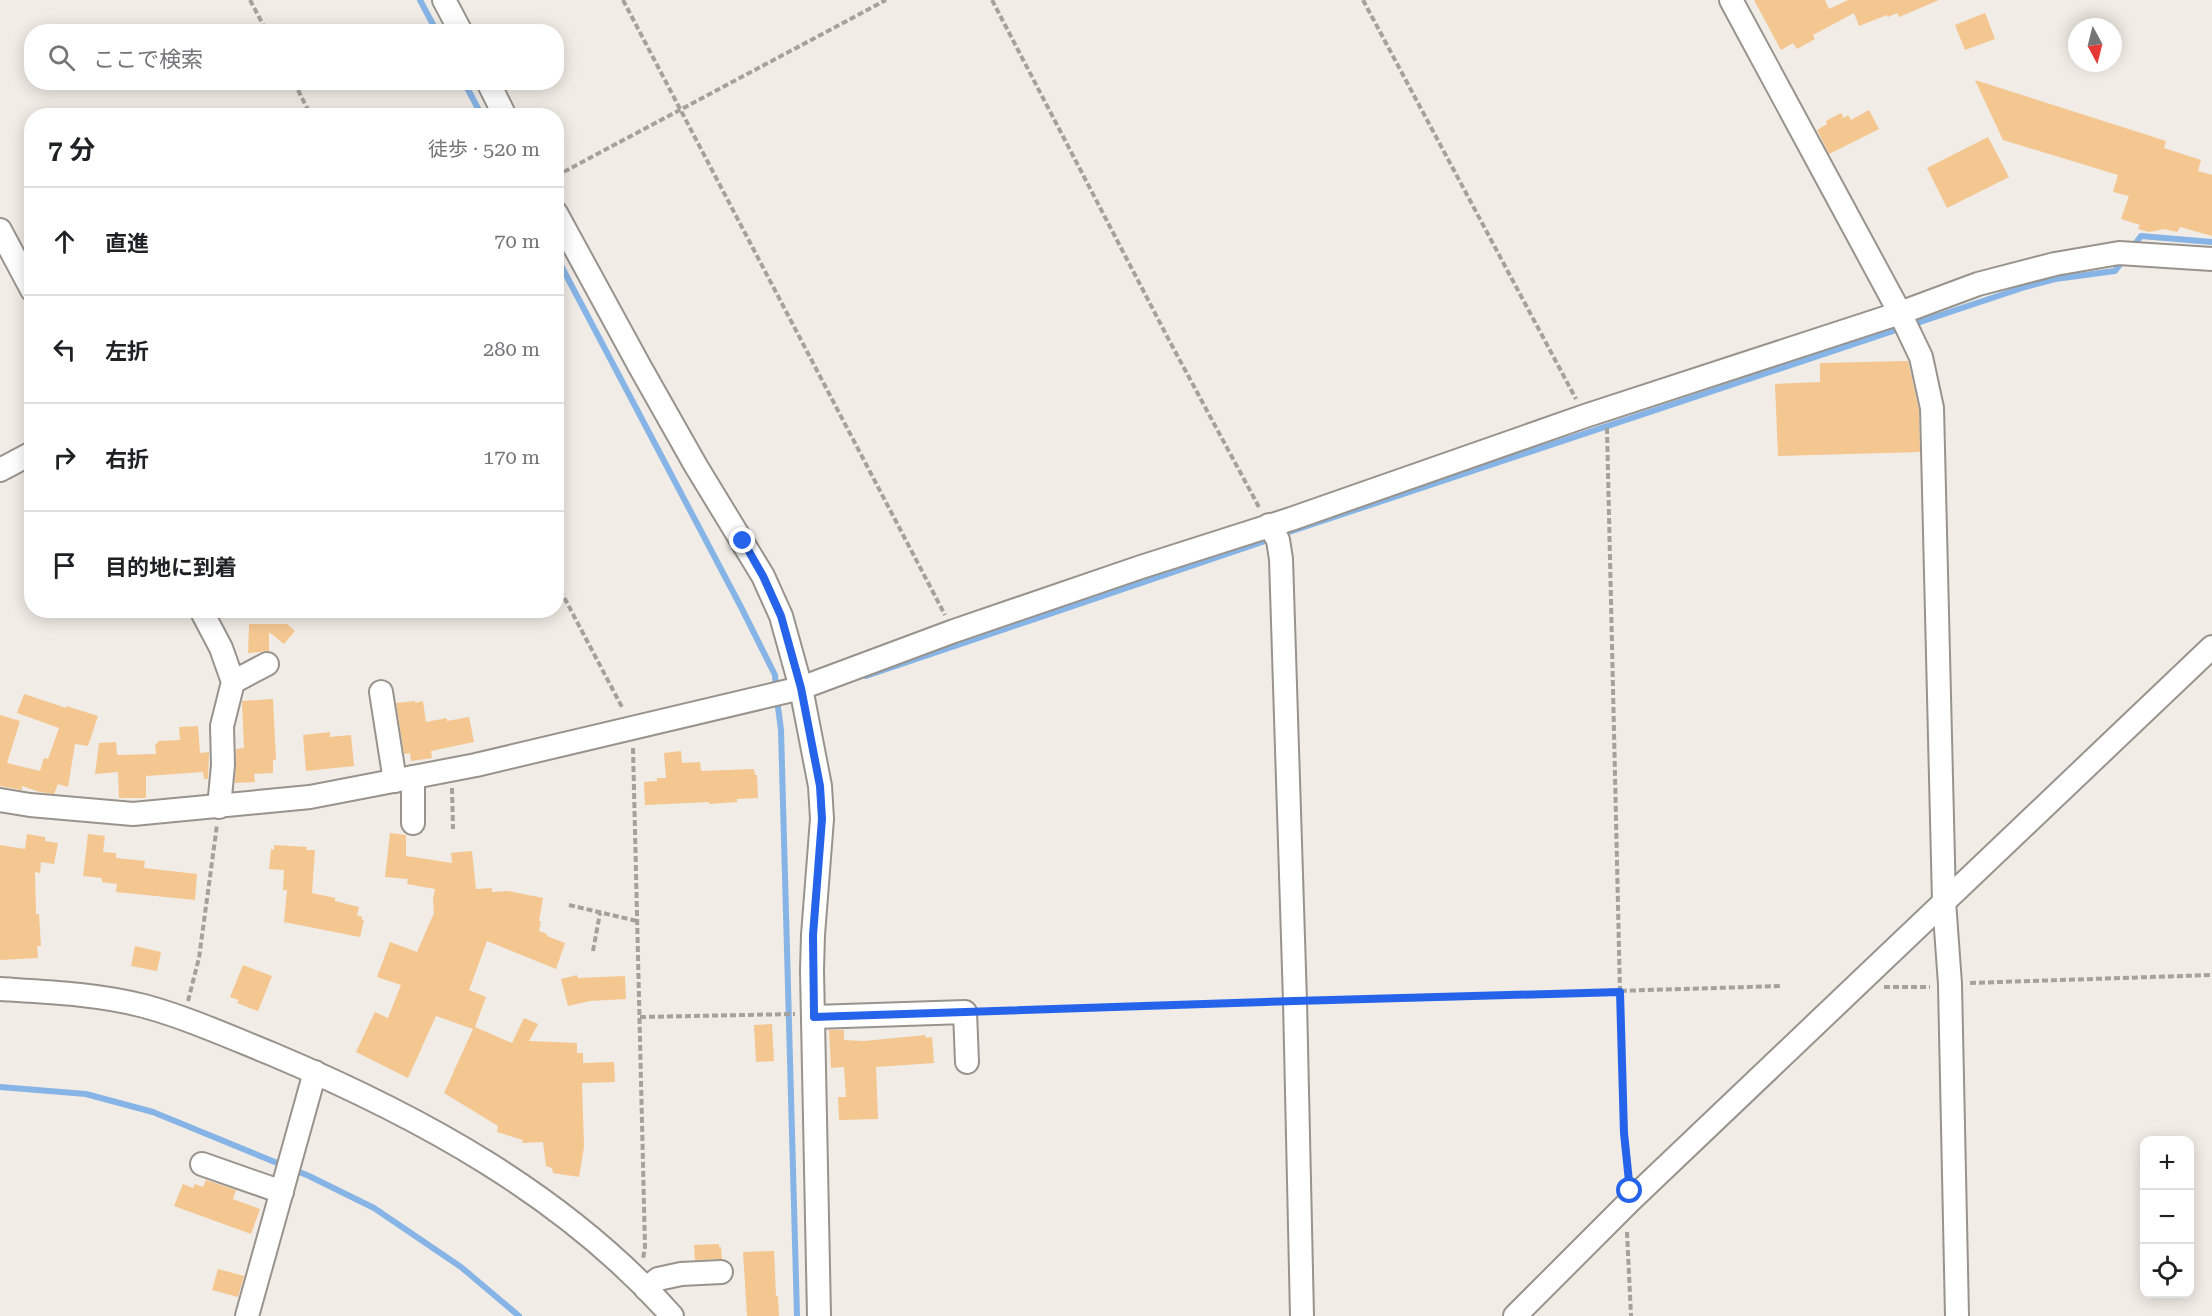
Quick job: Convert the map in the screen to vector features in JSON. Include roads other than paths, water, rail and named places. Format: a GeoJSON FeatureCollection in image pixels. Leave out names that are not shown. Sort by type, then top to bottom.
{"type":"FeatureCollection","features":[{"type":"Feature","properties":{"kind":"street"},"geometry":{"type":"LineString","coordinates":[[444,0],[457,24]]}},
{"type":"Feature","properties":{"kind":"street"},"geometry":{"type":"LineString","coordinates":[[1731,0],[1900,313],[1921,357],[1932,408],[1944,901],[1950,985],[1957,1316]]}},
{"type":"Feature","properties":{"kind":"street"},"geometry":{"type":"LineString","coordinates":[[492,90],[501,108]]}},
{"type":"Feature","properties":{"kind":"street"},"geometry":{"type":"LineString","coordinates":[[564,228],[696,466],[763,576],[781,616],[801,688],[820,786],[822,819],[813,935],[819,1316]]}},
{"type":"Feature","properties":{"kind":"street"},"geometry":{"type":"LineString","coordinates":[[0,230],[24,275]]}},
{"type":"Feature","properties":{"kind":"street"},"geometry":{"type":"LineString","coordinates":[[0,800],[42,807],[133,814],[310,797],[451,770],[801,688],[954,632],[1585,416],[1900,313],[1978,284],[2055,264],[2119,253],[2212,259]]}},
{"type":"Feature","properties":{"kind":"street"},"geometry":{"type":"LineString","coordinates":[[0,470],[24,457]]}},
{"type":"Feature","properties":{"kind":"street"},"geometry":{"type":"LineString","coordinates":[[1269,525],[1278,540],[1281,559],[1302,1316]]}},
{"type":"Feature","properties":{"kind":"street"},"geometry":{"type":"LineString","coordinates":[[205,618],[221,648],[233,682],[222,726],[223,765],[219,807]]}},
{"type":"Feature","properties":{"kind":"street"},"geometry":{"type":"LineString","coordinates":[[1515,1316],[1628,1204],[2212,647]]}},
{"type":"Feature","properties":{"kind":"street"},"geometry":{"type":"LineString","coordinates":[[233,682],[267,664]]}},
{"type":"Feature","properties":{"kind":"street"},"geometry":{"type":"LineString","coordinates":[[381,692],[414,823]]}},
{"type":"Feature","properties":{"kind":"street"},"geometry":{"type":"LineString","coordinates":[[0,989],[94,997],[142,1006],[183,1018],[315,1072],[425,1127],[498,1169],[564,1214],[642,1285],[672,1316]]}},
{"type":"Feature","properties":{"kind":"street"},"geometry":{"type":"LineString","coordinates":[[814,1016],[965,1012],[967,1062]]}},
{"type":"Feature","properties":{"kind":"street"},"geometry":{"type":"LineString","coordinates":[[247,1316],[315,1072]]}},
{"type":"Feature","properties":{"kind":"street"},"geometry":{"type":"LineString","coordinates":[[202,1164],[282,1192]]}},
{"type":"Feature","properties":{"kind":"street"},"geometry":{"type":"LineString","coordinates":[[642,1285],[681,1274],[721,1272]]}},
{"type":"Feature","properties":{"kind":"waterway"},"geometry":{"type":"LineString","coordinates":[[420,0],[433,24]]}},
{"type":"Feature","properties":{"kind":"waterway"},"geometry":{"type":"LineString","coordinates":[[468,90],[478,108]]}},
{"type":"Feature","properties":{"kind":"waterway"},"geometry":{"type":"LineString","coordinates":[[2133,247],[2141,236],[2212,242]]}},
{"type":"Feature","properties":{"kind":"waterway"},"geometry":{"type":"LineString","coordinates":[[1280,535],[2025,287],[2055,279],[2115,271],[2125,258]]}},
{"type":"Feature","properties":{"kind":"waterway"},"geometry":{"type":"LineString","coordinates":[[564,271],[741,607],[775,675],[776,689]]}},
{"type":"Feature","properties":{"kind":"waterway"},"geometry":{"type":"LineString","coordinates":[[866,676],[1271,539]]}},
{"type":"Feature","properties":{"kind":"waterway"},"geometry":{"type":"LineString","coordinates":[[777,699],[781,730],[797,1316]]}},
{"type":"Feature","properties":{"kind":"waterway"},"geometry":{"type":"LineString","coordinates":[[0,1087],[86,1094],[153,1112],[309,1176],[374,1208],[461,1267],[519,1316]]}}]}
